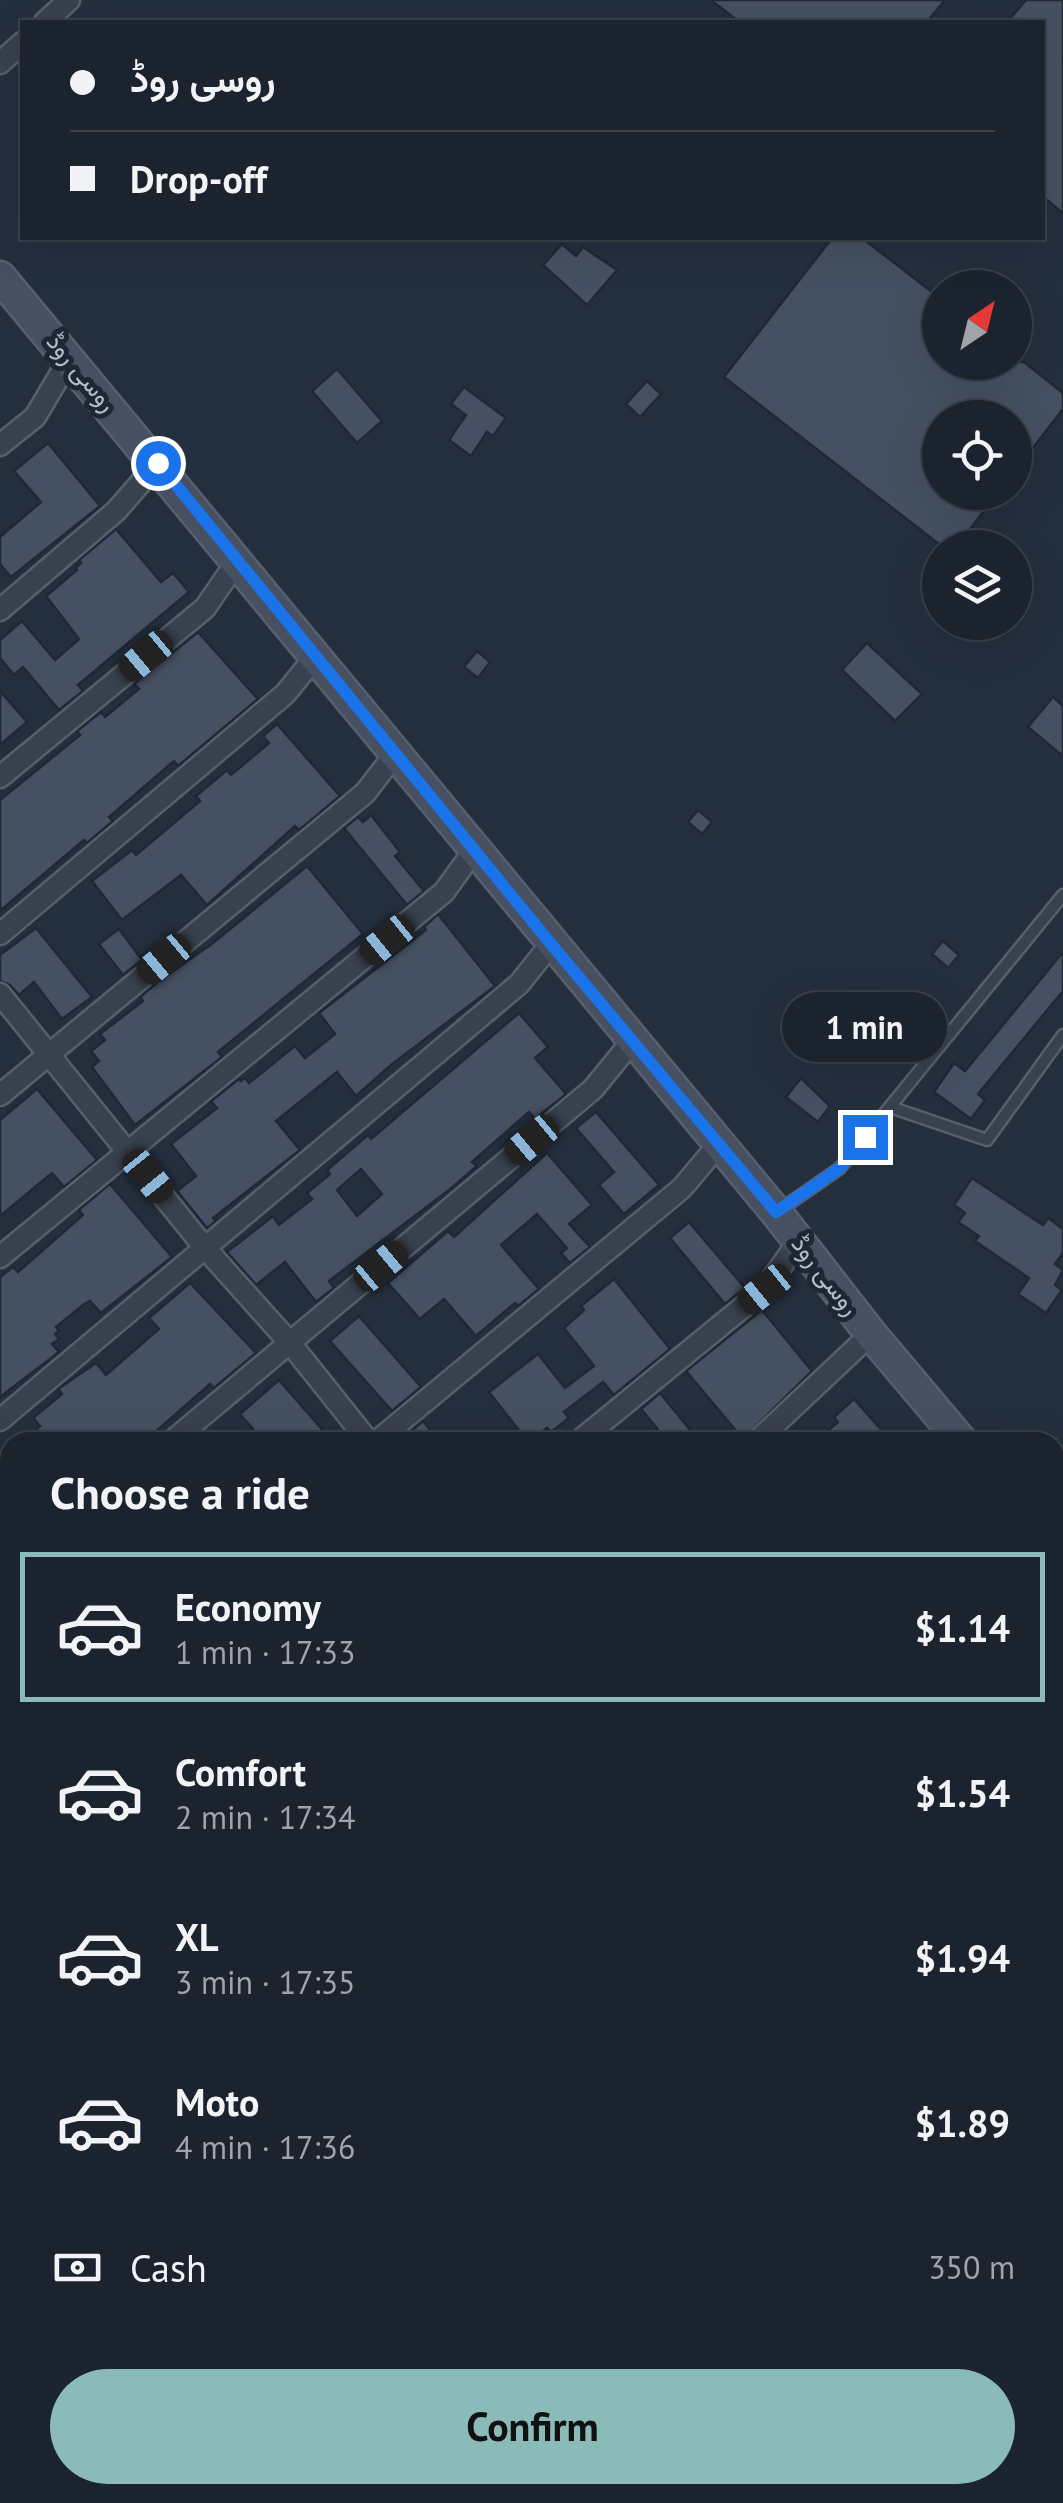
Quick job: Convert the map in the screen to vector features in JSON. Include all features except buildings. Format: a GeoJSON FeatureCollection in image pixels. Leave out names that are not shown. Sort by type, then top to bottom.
{"type":"FeatureCollection","features":[{"type":"Feature","properties":{"kind":"main road","name":"روسی روڈ"},"geometry":{"type":"LineString","coordinates":[[0,276],[776,1212],[949,1432]]}},
{"type":"Feature","properties":{"kind":"street"},"geometry":{"type":"LineString","coordinates":[[46,20],[70,0]]}},
{"type":"Feature","properties":{"kind":"street"},"geometry":{"type":"LineString","coordinates":[[0,63],[20,44]]}},
{"type":"Feature","properties":{"kind":"street"},"geometry":{"type":"LineString","coordinates":[[0,445],[34,417],[70,358]]}},
{"type":"Feature","properties":{"kind":"street"},"geometry":{"type":"LineString","coordinates":[[0,610],[116,511],[158,463]]}},
{"type":"Feature","properties":{"kind":"street"},"geometry":{"type":"LineString","coordinates":[[0,776],[205,608],[238,560]]}},
{"type":"Feature","properties":{"kind":"street"},"geometry":{"type":"LineString","coordinates":[[0,934],[284,694],[316,656]]}},
{"type":"Feature","properties":{"kind":"street"},"geometry":{"type":"LineString","coordinates":[[0,1095],[365,792],[396,753]]}},
{"type":"Feature","properties":{"kind":"street"},"geometry":{"type":"LineString","coordinates":[[0,1257],[444,892],[475,848]]}},
{"type":"Feature","properties":{"kind":"street"},"geometry":{"type":"LineString","coordinates":[[0,1420],[519,984],[551,944]]}},
{"type":"Feature","properties":{"kind":"street"},"geometry":{"type":"LineString","coordinates":[[0,994],[205,1248],[365,1432]]}},
{"type":"Feature","properties":{"kind":"street"},"geometry":{"type":"LineString","coordinates":[[183,1432],[593,1088],[632,1040]]}},
{"type":"Feature","properties":{"kind":"street"},"geometry":{"type":"LineString","coordinates":[[385,1432],[682,1188],[719,1144]]}},
{"type":"Feature","properties":{"kind":"street"},"geometry":{"type":"LineString","coordinates":[[590,1432],[765,1289],[799,1241]]}},
{"type":"Feature","properties":{"kind":"street"},"geometry":{"type":"LineString","coordinates":[[767,1432],[872,1334]]}},
{"type":"Feature","properties":{"kind":"lane"},"geometry":{"type":"LineString","coordinates":[[776,1212],[840,1168],[1063,894]]}},
{"type":"Feature","properties":{"kind":"lane"},"geometry":{"type":"LineString","coordinates":[[890,1106],[987,1140],[1063,1035]]}},
{"type":"Feature","properties":{"kind":"route"},"geometry":{"type":"LineString","coordinates":[[158,463],[776,1212],[840,1168],[865,1137]]}}]}
